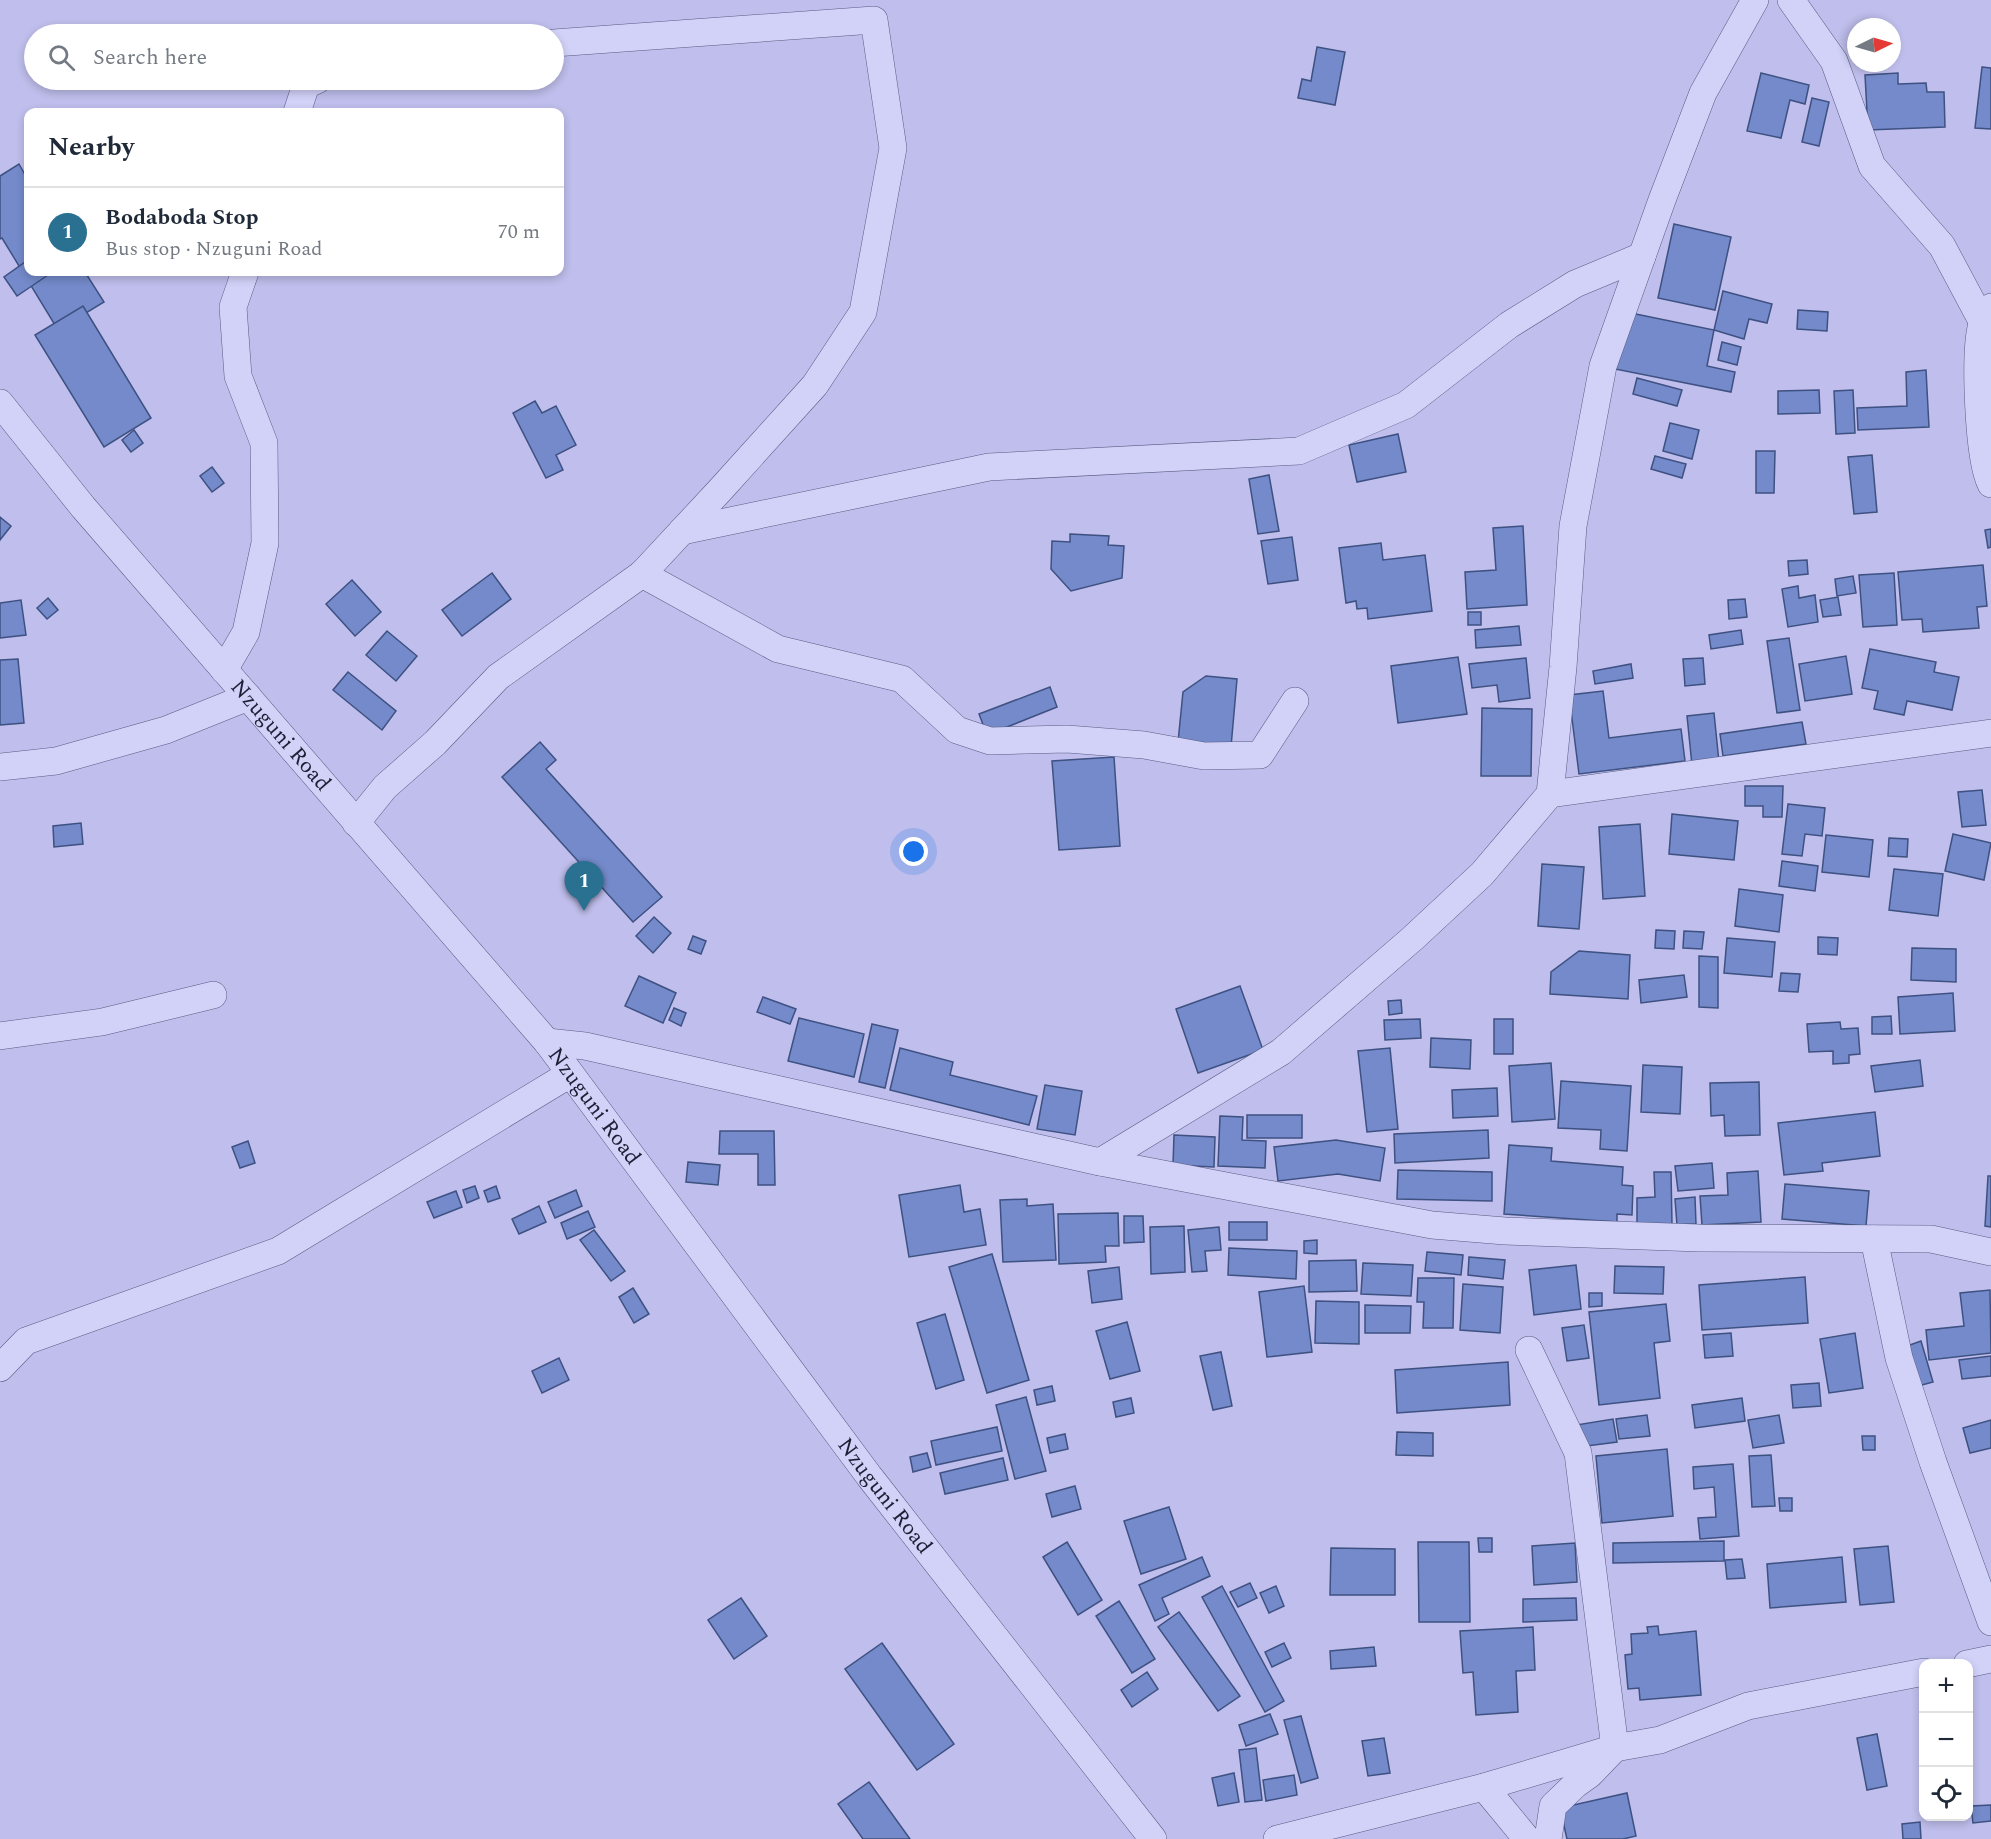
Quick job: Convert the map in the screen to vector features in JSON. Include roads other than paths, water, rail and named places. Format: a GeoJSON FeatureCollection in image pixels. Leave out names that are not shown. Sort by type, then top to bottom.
{"type":"FeatureCollection","features":[{"type":"Feature","properties":{"kind":"street"},"geometry":{"type":"LineString","coordinates":[[1100,1162],[1281,1052],[1412,939],[1482,874],[1550,794],[1563,667],[1573,526],[1603,366],[1703,93],[1755,0]]}},
{"type":"Feature","properties":{"kind":"street"},"geometry":{"type":"LineString","coordinates":[[1791,0],[1834,61],[1872,166],[1942,246],[1987,315],[1979,348],[1979,402],[1982,453],[1991,484]]}},
{"type":"Feature","properties":{"kind":"street"},"geometry":{"type":"LineString","coordinates":[[356,823],[385,788],[435,743],[498,677],[642,574],[815,385],[862,312],[894,148],[874,20],[564,43]]}},
{"type":"Feature","properties":{"kind":"street"},"geometry":{"type":"LineString","coordinates":[[298,108],[305,90]]}},
{"type":"Feature","properties":{"kind":"street"},"geometry":{"type":"LineString","coordinates":[[681,531],[989,467],[1299,451],[1406,405],[1509,325],[1575,284],[1642,256]]}},
{"type":"Feature","properties":{"kind":"street"},"geometry":{"type":"LineString","coordinates":[[224,670],[246,633],[265,543],[264,443],[238,376],[233,307],[244,276]]}},
{"type":"Feature","properties":{"kind":"street","name":"Nzuguni Road"},"geometry":{"type":"LineString","coordinates":[[0,403],[83,507],[546,1042],[869,1476],[1154,1839]]}},
{"type":"Feature","properties":{"kind":"street"},"geometry":{"type":"LineString","coordinates":[[642,574],[778,649],[902,679],[957,730],[990,741],[1067,739],[1144,745],[1204,756],[1260,755],[1295,701]]}},
{"type":"Feature","properties":{"kind":"street"},"geometry":{"type":"LineString","coordinates":[[0,767],[67,758],[166,730],[248,697]]}},
{"type":"Feature","properties":{"kind":"street"},"geometry":{"type":"LineString","coordinates":[[1550,794],[1991,733]]}},
{"type":"Feature","properties":{"kind":"street"},"geometry":{"type":"LineString","coordinates":[[0,1036],[102,1022],[213,995]]}},
{"type":"Feature","properties":{"kind":"street"},"geometry":{"type":"LineString","coordinates":[[546,1042],[585,1046],[1100,1162],[1432,1226],[1505,1231],[1687,1237],[1931,1239],[1991,1252]]}},
{"type":"Feature","properties":{"kind":"street"},"geometry":{"type":"LineString","coordinates":[[0,1368],[26,1341],[278,1251],[570,1074]]}},
{"type":"Feature","properties":{"kind":"street"},"geometry":{"type":"LineString","coordinates":[[1874,1239],[1899,1358],[1933,1462],[1991,1622]]}},
{"type":"Feature","properties":{"kind":"street"},"geometry":{"type":"LineString","coordinates":[[1529,1350],[1578,1453],[1615,1748]]}},
{"type":"Feature","properties":{"kind":"street"},"geometry":{"type":"LineString","coordinates":[[1973,1663],[1991,1659]]}},
{"type":"Feature","properties":{"kind":"street"},"geometry":{"type":"LineString","coordinates":[[1277,1839],[1484,1787],[1615,1748],[1660,1740],[1748,1706],[1919,1673]]}},
{"type":"Feature","properties":{"kind":"street"},"geometry":{"type":"LineString","coordinates":[[1548,1839],[1553,1806],[1590,1774],[1615,1748]]}},
{"type":"Feature","properties":{"kind":"street"},"geometry":{"type":"LineString","coordinates":[[1484,1787],[1527,1839]]}},
{"type":"Feature","properties":{"kind":"place","name":"Bodaboda Stop"},"geometry":{"type":"Point","coordinates":[584,911]}}]}
